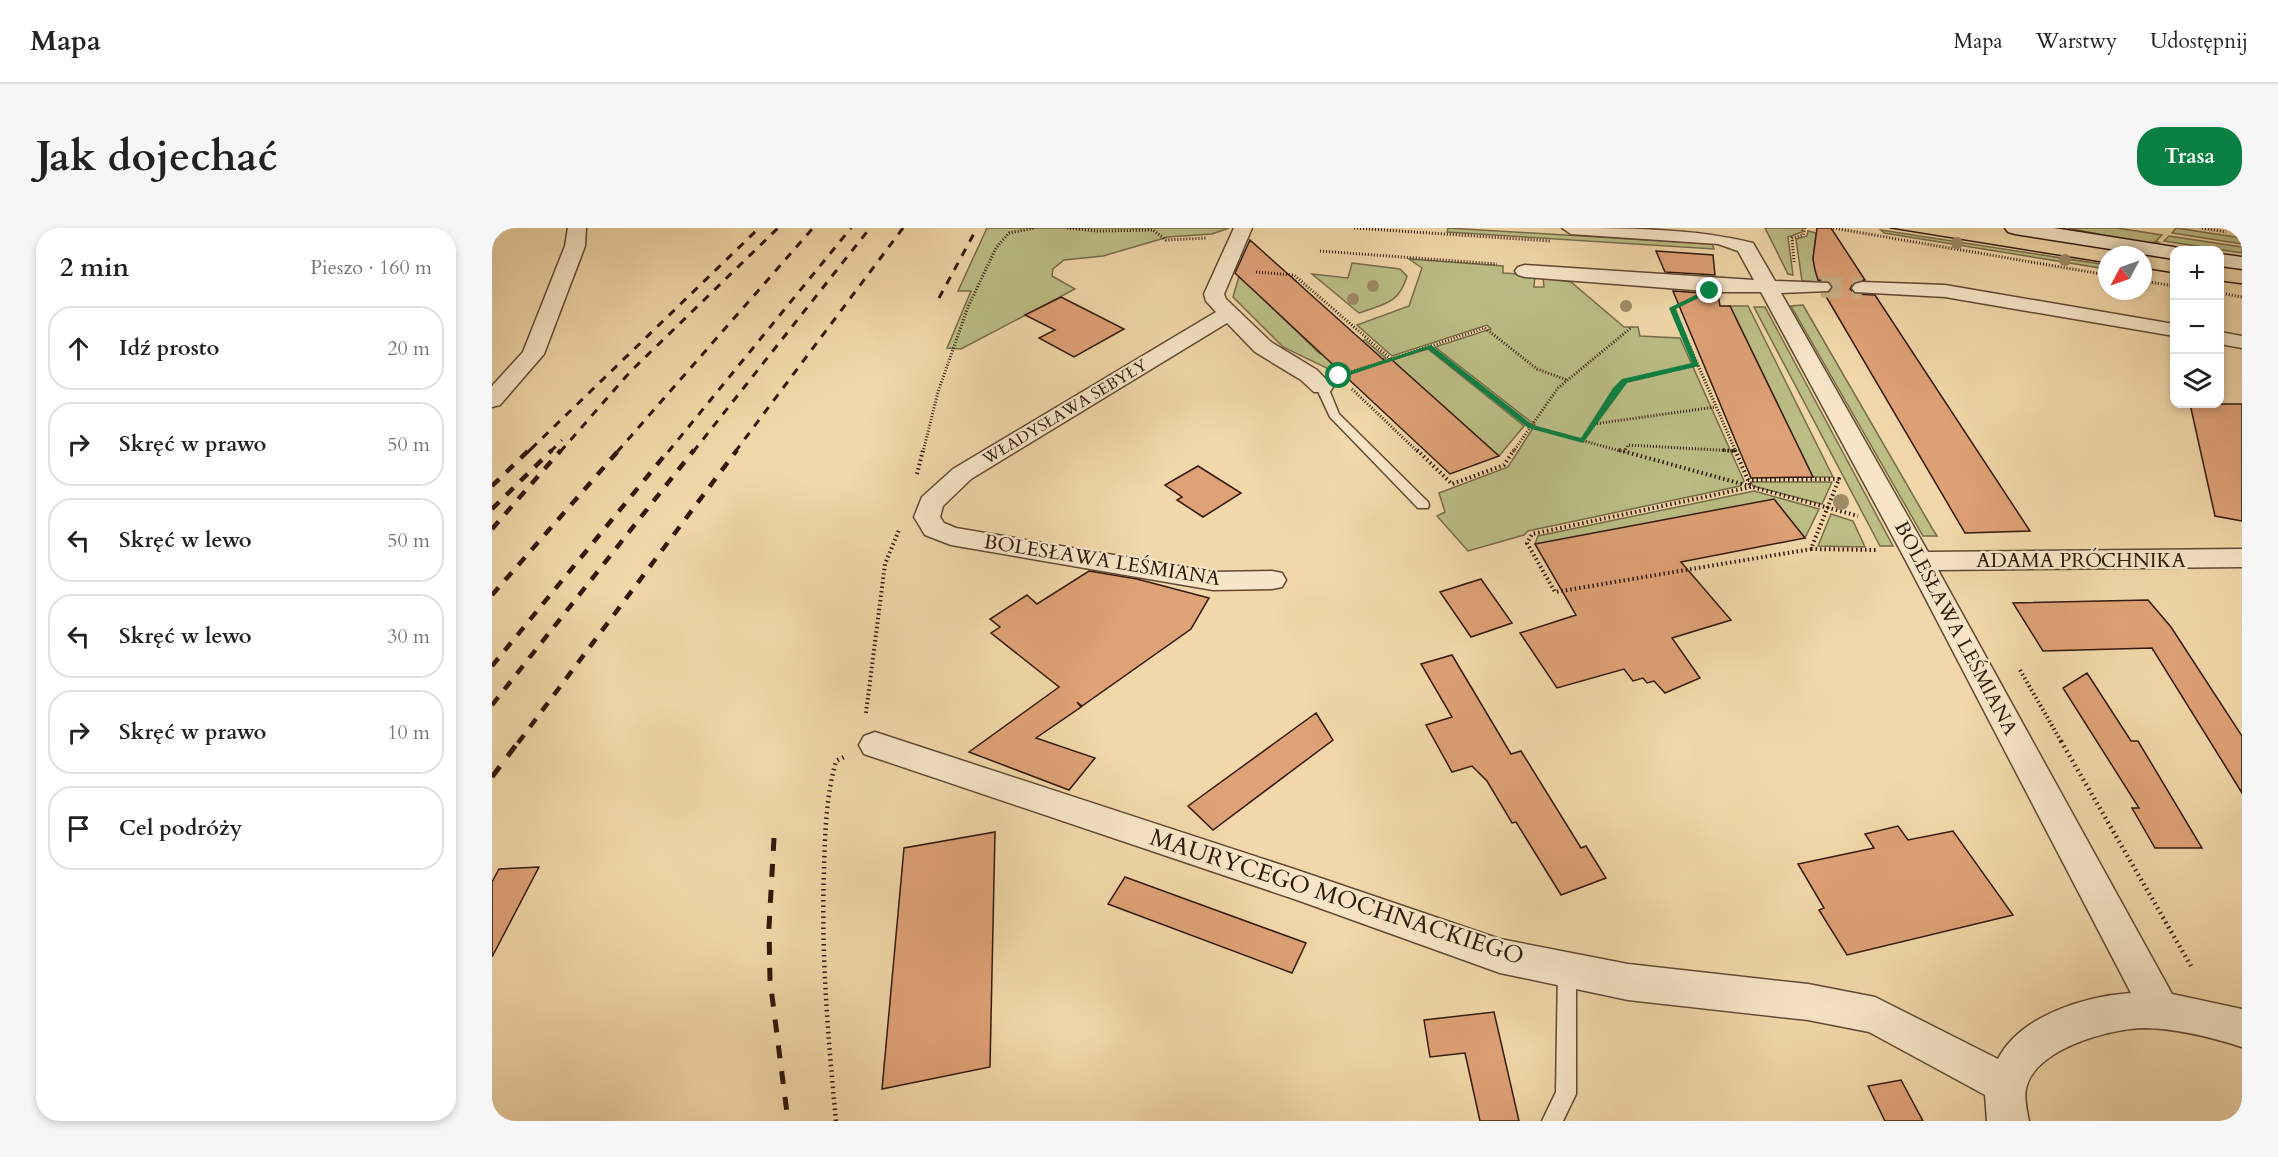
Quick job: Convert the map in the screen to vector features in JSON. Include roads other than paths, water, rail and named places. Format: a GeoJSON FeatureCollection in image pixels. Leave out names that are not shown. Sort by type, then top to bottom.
{"type":"FeatureCollection","features":[{"type":"Feature","properties":{"kind":"street"},"geometry":{"type":"LineString","coordinates":[[492,400],[533,354],[575,246],[577,228]]}},
{"type":"Feature","properties":{"kind":"street","name":"BOLESŁAWA LEŚMIANA"},"geometry":{"type":"LineString","coordinates":[[1571,228],[1721,238],[1746,247],[1920,561],[2161,1011]]}},
{"type":"Feature","properties":{"kind":"street"},"geometry":{"type":"LineString","coordinates":[[2015,228],[2170,252]]}},
{"type":"Feature","properties":{"kind":"street"},"geometry":{"type":"LineString","coordinates":[[1240,234],[1214,294],[1216,302],[1263,347],[1309,375],[1330,381]]}},
{"type":"Feature","properties":{"kind":"street"},"geometry":{"type":"LineString","coordinates":[[2224,261],[2242,263]]}},
{"type":"Feature","properties":{"kind":"street"},"geometry":{"type":"LineString","coordinates":[[1525,272],[1768,287],[1821,287]]}},
{"type":"Feature","properties":{"kind":"street"},"geometry":{"type":"LineString","coordinates":[[1862,288],[1945,291],[2170,329]]}},
{"type":"Feature","properties":{"kind":"street","name":"WŁADYSŁAWA SEBYŁY"},"geometry":{"type":"LineString","coordinates":[[934,529],[927,517],[931,502],[962,474],[1229,314]]}},
{"type":"Feature","properties":{"kind":"street"},"geometry":{"type":"LineString","coordinates":[[2224,339],[2242,342]]}},
{"type":"Feature","properties":{"kind":"street","name":"BOLESŁAWA LEŚMIANA"},"geometry":{"type":"LineString","coordinates":[[934,529],[951,536],[1214,581],[1272,580]]}},
{"type":"Feature","properties":{"kind":"street","name":"ADAMA PRÓCHNIKA"},"geometry":{"type":"LineString","coordinates":[[1920,561],[2242,558]]}},
{"type":"Feature","properties":{"kind":"street","name":"MAURYCEGO MOCHNACKIEGO"},"geometry":{"type":"LineString","coordinates":[[875,744],[1286,881],[1500,956],[1628,982],[1808,1002],[1875,1016],[2007,1103]]}},
{"type":"Feature","properties":{"kind":"street"},"geometry":{"type":"LineString","coordinates":[[2007,1103],[2015,1067],[2027,1053],[2063,1030],[2113,1013],[2161,1011],[2242,1028]]}},
{"type":"Feature","properties":{"kind":"lane"},"geometry":{"type":"LineString","coordinates":[[1330,381],[1334,415],[1423,505]]}},
{"type":"Feature","properties":{"kind":"lane"},"geometry":{"type":"LineString","coordinates":[[1552,1121],[1566,1094],[1567,969]]}},
{"type":"Feature","properties":{"kind":"tunnel"},"geometry":{"type":"LineString","coordinates":[[1821,287],[1862,288]]}},
{"type":"Feature","properties":{"kind":"tram line"},"geometry":{"type":"LineString","coordinates":[[1890,228],[2098,262]]}},
{"type":"Feature","properties":{"kind":"tram line"},"geometry":{"type":"LineString","coordinates":[[2152,269],[2170,272]]}},
{"type":"Feature","properties":{"kind":"tram line"},"geometry":{"type":"LineString","coordinates":[[2224,282],[2242,284]]}},
{"type":"Feature","properties":{"kind":"railway"},"geometry":{"type":"LineString","coordinates":[[531,449],[759,228]]}},
{"type":"Feature","properties":{"kind":"railway"},"geometry":{"type":"LineString","coordinates":[[560,452],[630,372],[778,228]]}},
{"type":"Feature","properties":{"kind":"railway"},"geometry":{"type":"LineString","coordinates":[[617,452],[813,228]]}},
{"type":"Feature","properties":{"kind":"railway"},"geometry":{"type":"LineString","coordinates":[[668,452],[851,228]]}},
{"type":"Feature","properties":{"kind":"railway"},"geometry":{"type":"LineString","coordinates":[[693,452],[870,228]]}},
{"type":"Feature","properties":{"kind":"railway"},"geometry":{"type":"LineString","coordinates":[[735,452],[903,228]]}},
{"type":"Feature","properties":{"kind":"railway"},"geometry":{"type":"LineString","coordinates":[[939,298],[977,228]]}},
{"type":"Feature","properties":{"kind":"railway"},"geometry":{"type":"LineString","coordinates":[[552,450],[562,440]]}},
{"type":"Feature","properties":{"kind":"railway"},"geometry":{"type":"LineString","coordinates":[[531,449],[536,444]]}},
{"type":"Feature","properties":{"kind":"railway"},"geometry":{"type":"LineString","coordinates":[[528,452],[531,449]]}},
{"type":"Feature","properties":{"kind":"railway"},"geometry":{"type":"LineString","coordinates":[[492,486],[529,450]]}},
{"type":"Feature","properties":{"kind":"railway"},"geometry":{"type":"LineString","coordinates":[[492,509],[552,450]]}},
{"type":"Feature","properties":{"kind":"railway"},"geometry":{"type":"LineString","coordinates":[[492,529],[561,450]]}},
{"type":"Feature","properties":{"kind":"railway"},"geometry":{"type":"LineString","coordinates":[[492,595],[619,450]]}},
{"type":"Feature","properties":{"kind":"railway"},"geometry":{"type":"LineString","coordinates":[[492,666],[669,450]]}},
{"type":"Feature","properties":{"kind":"railway"},"geometry":{"type":"LineString","coordinates":[[492,705],[694,450]]}},
{"type":"Feature","properties":{"kind":"railway"},"geometry":{"type":"LineString","coordinates":[[518,743],[737,450]]}},
{"type":"Feature","properties":{"kind":"railway"},"geometry":{"type":"LineString","coordinates":[[492,777],[519,741]]}},
{"type":"Feature","properties":{"kind":"railway"},"geometry":{"type":"LineString","coordinates":[[774,838],[769,927],[770,980],[788,1121]]}}]}
